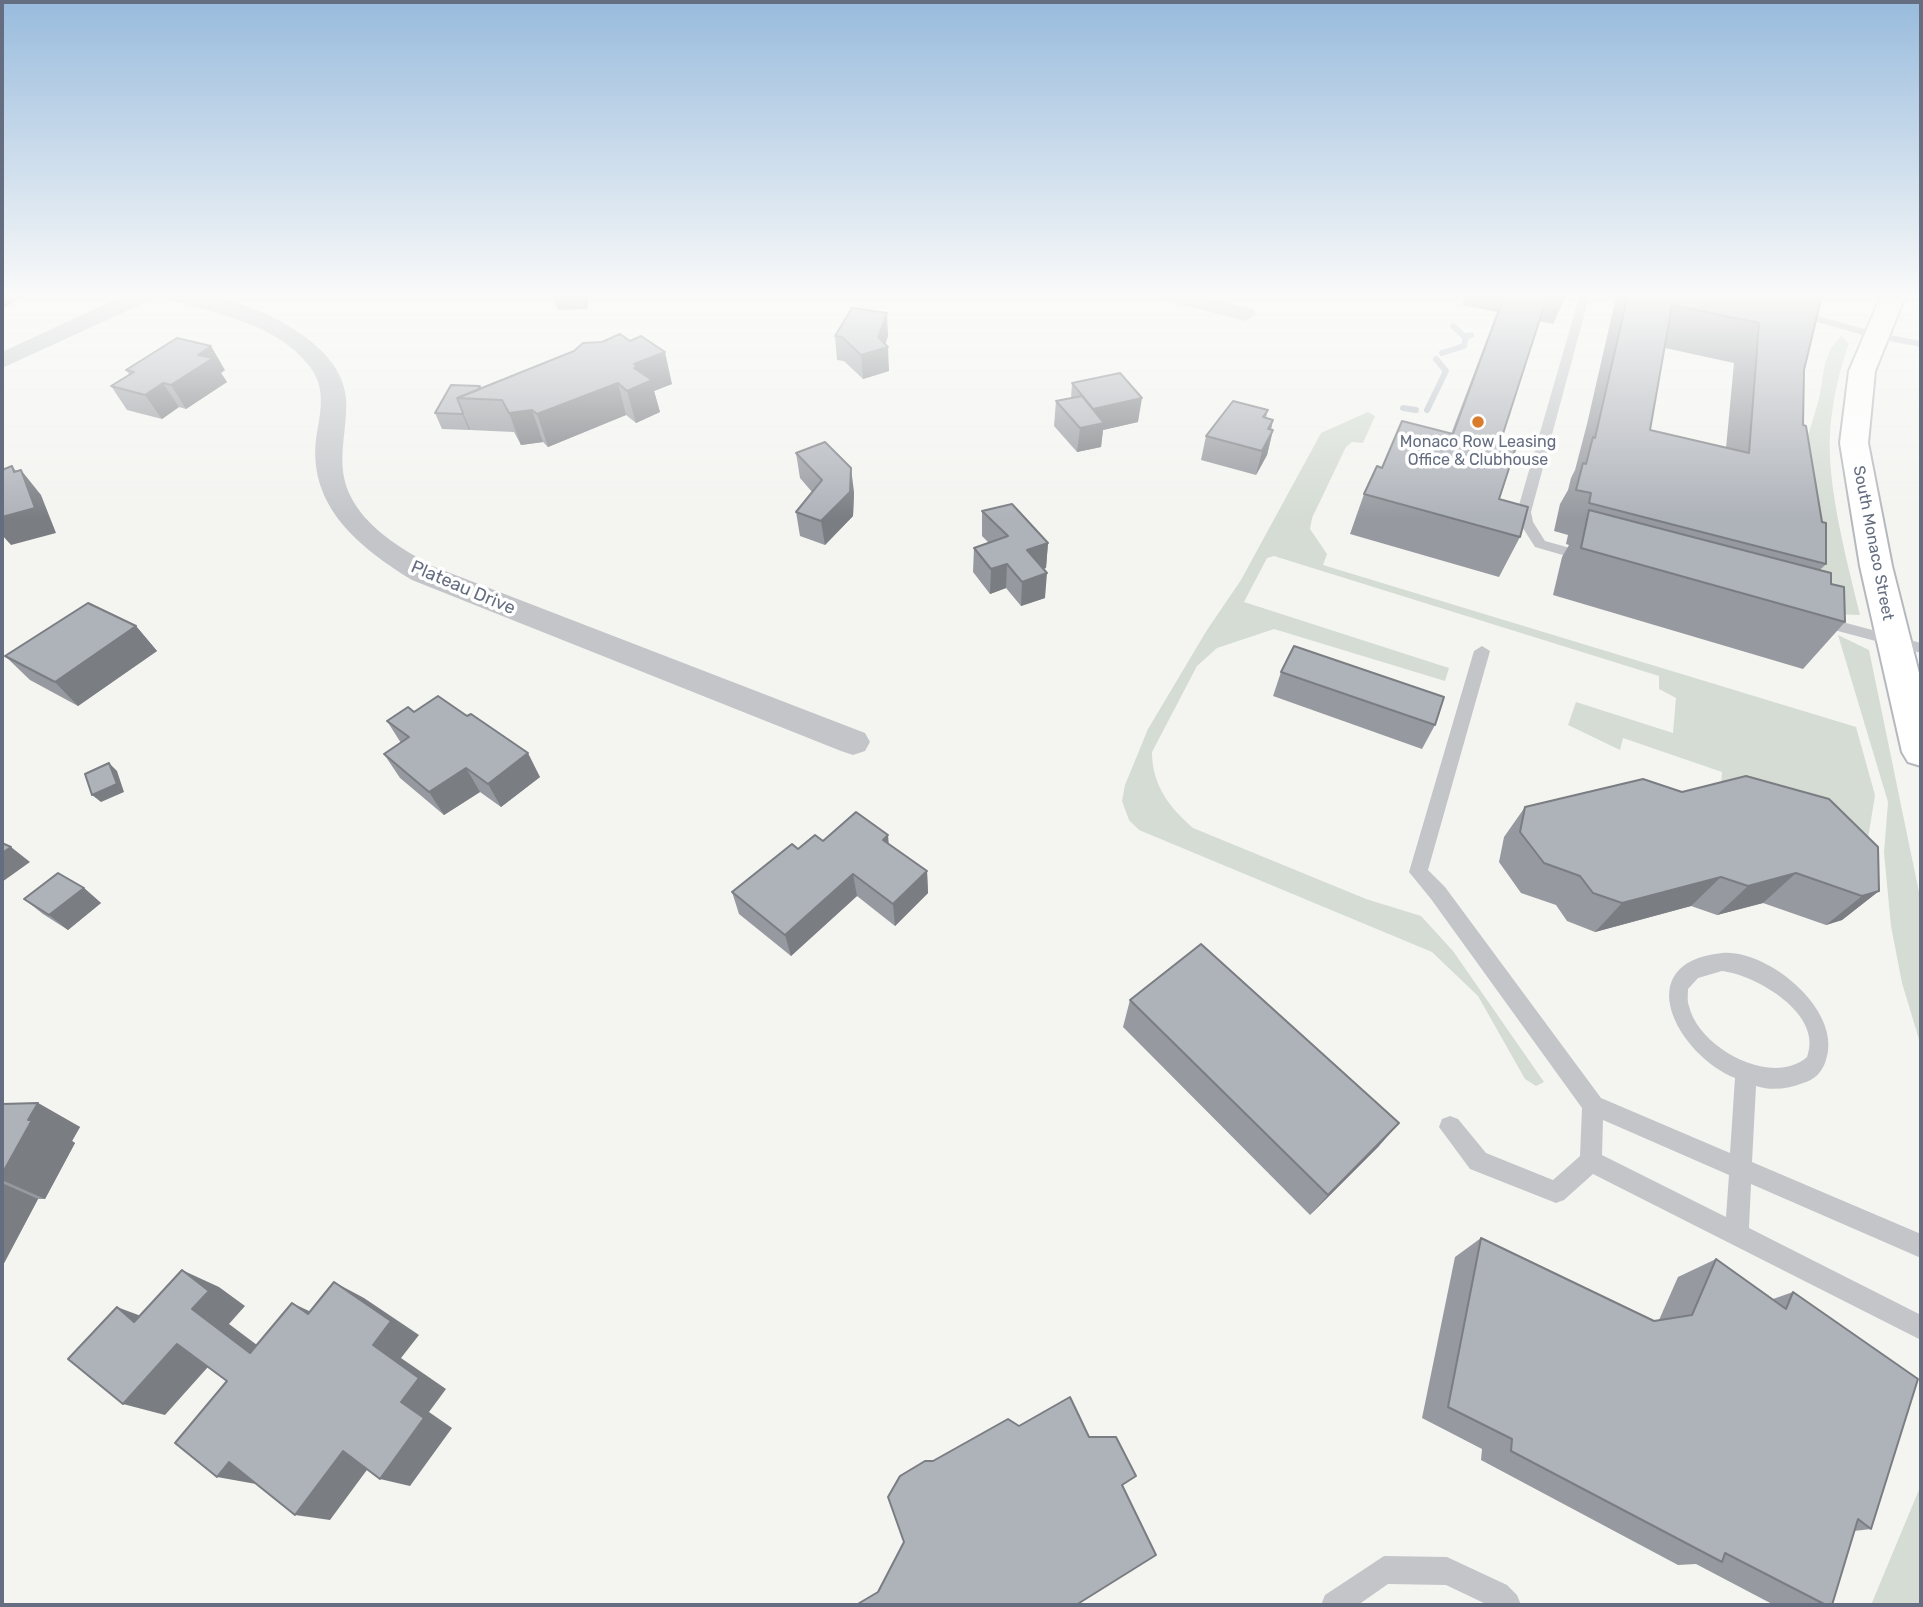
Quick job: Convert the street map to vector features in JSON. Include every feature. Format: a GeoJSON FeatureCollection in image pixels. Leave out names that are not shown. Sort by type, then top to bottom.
{"type":"FeatureCollection","features":[{"type":"Feature","properties":{"kind":"main road","name":"South Monaco Street"},"geometry":{"type":"LineString","coordinates":[[1864,369],[1857,395],[1854,443],[1863,506],[1907,644],[1921,752]]}},
{"type":"Feature","properties":{"kind":"street","name":"Plateau Drive"},"geometry":{"type":"LineString","coordinates":[[323,369],[332,383],[336,406],[329,450],[330,473],[337,495],[347,514],[381,548],[422,573],[853,742]]}},
{"type":"Feature","properties":{"kind":"lane"},"geometry":{"type":"LineString","coordinates":[[1564,369],[1524,512],[1526,522],[1540,544],[1605,562]]}},
{"type":"Feature","properties":{"kind":"lane"},"geometry":{"type":"LineString","coordinates":[[1801,616],[1907,644]]}},
{"type":"Feature","properties":{"kind":"lane"},"geometry":{"type":"LineString","coordinates":[[1482,651],[1418,872],[1438,893],[1593,1105],[1921,1246]]}},
{"type":"Feature","properties":{"kind":"lane"},"geometry":{"type":"LineString","coordinates":[[1736,963],[1771,978],[1807,1010],[1818,1032],[1818,1057],[1812,1069],[1802,1075],[1782,1080],[1746,1074],[1725,1063],[1700,1044],[1682,1018],[1677,999],[1678,985],[1686,972],[1701,964],[1736,963]]}},
{"type":"Feature","properties":{"kind":"lane"},"geometry":{"type":"LineString","coordinates":[[1737,1233],[1746,1074]]}},
{"type":"Feature","properties":{"kind":"lane"},"geometry":{"type":"LineString","coordinates":[[1450,1127],[1478,1161],[1556,1192],[1591,1161],[1593,1105]]}},
{"type":"Feature","properties":{"kind":"lane"},"geometry":{"type":"LineString","coordinates":[[1591,1161],[1921,1328]]}},
{"type":"Feature","properties":{"kind":"lane"},"geometry":{"type":"LineString","coordinates":[[1335,1605],[1384,1570],[1396,1570],[1447,1571],[1497,1595],[1507,1605]]}},
{"type":"Feature","properties":{"kind":"shaded area"},"geometry":{"type":"Polygon","coordinates":[[[1824,369],[1841,369],[1834,399],[1830,454],[1839,524],[1860,615],[1831,614],[1812,519],[1804,449],[1819,399],[1824,369]]]}},
{"type":"Feature","properties":{"kind":"shaded area"},"geometry":{"type":"Polygon","coordinates":[[[1368,412],[1375,416],[1363,443],[1352,442],[1346,447],[1312,518],[1310,529],[1327,554],[1323,565],[1856,727],[1875,795],[1868,839],[1721,784],[1722,772],[1623,738],[1620,750],[1568,725],[1576,702],[1673,733],[1676,698],[1659,689],[1659,676],[1274,556],[1267,558],[1244,602],[1449,668],[1445,681],[1274,629],[1217,648],[1197,666],[1152,752],[1155,775],[1163,795],[1193,828],[1366,899],[1421,916],[1453,951],[1544,1082],[1536,1086],[1525,1079],[1478,996],[1432,952],[1139,830],[1129,820],[1122,801],[1125,785],[1148,729],[1207,630],[1241,580],[1321,433],[1368,412]]]}},
{"type":"Feature","properties":{"kind":"shaded area"},"geometry":{"type":"Polygon","coordinates":[[[1838,635],[1869,650],[1921,902],[1921,1046],[1902,983],[1891,926],[1884,853],[1888,802],[1838,635]]]}},
{"type":"Feature","properties":{"kind":"shaded area"},"geometry":{"type":"Polygon","coordinates":[[[1921,1485],[1921,1605],[1871,1605],[1921,1485]]]}},
{"type":"Feature","properties":{"kind":"building"},"geometry":{"type":"Polygon","coordinates":[[[196,369],[171,385],[163,383],[145,395],[111,386],[134,372],[126,370],[196,369]]]}},
{"type":"Feature","properties":{"kind":"building"},"geometry":{"type":"Polygon","coordinates":[[[529,369],[635,369],[652,380],[627,391],[618,383],[537,414],[532,410],[509,413],[502,400],[457,398],[529,369]]]}},
{"type":"Feature","properties":{"kind":"building"},"geometry":{"type":"Polygon","coordinates":[[[1477,369],[1524,369],[1499,446],[1515,450],[1499,499],[1528,507],[1520,537],[1364,494],[1377,466],[1382,468],[1402,421],[1453,434],[1477,369]]]}},
{"type":"Feature","properties":{"kind":"building"},"geometry":{"type":"Polygon","coordinates":[[[1611,369],[1661,369],[1650,430],[1749,453],[1755,369],[1804,369],[1803,425],[1806,426],[1822,522],[1826,523],[1826,564],[1589,503],[1591,493],[1576,490],[1593,437],[1595,438],[1611,369]]]}},
{"type":"Feature","properties":{"kind":"building"},"geometry":{"type":"Polygon","coordinates":[[[1120,373],[1142,398],[1093,409],[1072,383],[1120,373]]]}},
{"type":"Feature","properties":{"kind":"building"},"geometry":{"type":"Polygon","coordinates":[[[451,385],[480,386],[478,390],[457,398],[462,414],[435,413],[451,385]]]}},
{"type":"Feature","properties":{"kind":"building"},"geometry":{"type":"Polygon","coordinates":[[[1082,396],[1104,423],[1080,428],[1056,401],[1082,396]]]}},
{"type":"Feature","properties":{"kind":"building"},"geometry":{"type":"Polygon","coordinates":[[[1233,401],[1268,410],[1263,417],[1273,420],[1268,429],[1273,430],[1262,451],[1206,436],[1233,401]]]}},
{"type":"Feature","properties":{"kind":"building"},"geometry":{"type":"Polygon","coordinates":[[[825,442],[851,468],[850,492],[821,521],[796,512],[822,480],[796,453],[825,442]]]}},
{"type":"Feature","properties":{"kind":"building"},"geometry":{"type":"Polygon","coordinates":[[[12,466],[14,472],[21,470],[35,508],[2,517],[2,470],[12,466]]]}},
{"type":"Feature","properties":{"kind":"building"},"geometry":{"type":"Polygon","coordinates":[[[1012,504],[1048,543],[1027,550],[1047,573],[1022,582],[1007,564],[991,569],[974,548],[1008,536],[982,511],[1012,504]]]}},
{"type":"Feature","properties":{"kind":"building"},"geometry":{"type":"Polygon","coordinates":[[[1589,510],[1831,573],[1831,584],[1844,587],[1845,622],[1581,548],[1589,510]]]}},
{"type":"Feature","properties":{"kind":"building"},"geometry":{"type":"Polygon","coordinates":[[[88,603],[136,626],[55,682],[5,656],[88,603]]]}},
{"type":"Feature","properties":{"kind":"building"},"geometry":{"type":"Polygon","coordinates":[[[1294,646],[1444,697],[1435,725],[1281,672],[1294,646]]]}},
{"type":"Feature","properties":{"kind":"building"},"geometry":{"type":"Polygon","coordinates":[[[438,696],[467,716],[471,714],[528,753],[488,784],[466,768],[429,792],[384,754],[409,737],[387,721],[408,707],[414,712],[438,696]]]}},
{"type":"Feature","properties":{"kind":"building"},"geometry":{"type":"Polygon","coordinates":[[[109,763],[117,784],[92,795],[85,774],[109,763]]]}},
{"type":"Feature","properties":{"kind":"building"},"geometry":{"type":"Polygon","coordinates":[[[1746,776],[1829,799],[1878,847],[1879,891],[1862,896],[1796,873],[1748,886],[1721,877],[1622,903],[1593,893],[1580,876],[1544,863],[1520,832],[1525,807],[1643,779],[1682,792],[1746,776]]]}},
{"type":"Feature","properties":{"kind":"building"},"geometry":{"type":"Polygon","coordinates":[[[856,812],[888,835],[883,840],[927,871],[893,904],[853,874],[785,935],[732,892],[792,844],[798,849],[815,835],[823,841],[856,812]]]}},
{"type":"Feature","properties":{"kind":"building"},"geometry":{"type":"Polygon","coordinates":[[[2,843],[11,847],[2,853],[2,843]]]}},
{"type":"Feature","properties":{"kind":"building"},"geometry":{"type":"Polygon","coordinates":[[[58,873],[84,888],[49,915],[24,899],[58,873]]]}},
{"type":"Feature","properties":{"kind":"building"},"geometry":{"type":"Polygon","coordinates":[[[1201,944],[1399,1123],[1328,1195],[1130,1000],[1201,944]]]}},
{"type":"Feature","properties":{"kind":"building"},"geometry":{"type":"Polygon","coordinates":[[[38,1103],[28,1120],[32,1120],[2,1174],[2,1104],[38,1103]]]}},
{"type":"Feature","properties":{"kind":"building"},"geometry":{"type":"Polygon","coordinates":[[[1481,1238],[1654,1321],[1692,1315],[1716,1259],[1786,1309],[1793,1292],[1918,1379],[1871,1529],[1858,1519],[1832,1605],[1826,1605],[1725,1553],[1722,1562],[1511,1451],[1512,1439],[1448,1407],[1481,1238]]]}},
{"type":"Feature","properties":{"kind":"building"},"geometry":{"type":"Polygon","coordinates":[[[182,1270],[209,1291],[192,1309],[250,1353],[292,1303],[308,1314],[334,1282],[391,1321],[373,1345],[419,1378],[401,1402],[424,1418],[380,1479],[343,1451],[295,1515],[229,1462],[217,1477],[175,1443],[227,1381],[177,1344],[123,1404],[68,1359],[117,1307],[134,1322],[182,1270]]]}},
{"type":"Feature","properties":{"kind":"building"},"geometry":{"type":"Polygon","coordinates":[[[1070,1397],[1089,1437],[1116,1437],[1136,1476],[1122,1485],[1156,1555],[1076,1605],[856,1605],[878,1592],[904,1542],[888,1497],[900,1476],[925,1461],[933,1461],[1008,1419],[1019,1426],[1070,1397]]]}},
{"type":"Feature","properties":{"kind":"waterway"},"geometry":{"type":"LineString","coordinates":[[1427,410],[1446,371],[1444,369]]}},
{"type":"Feature","properties":{"kind":"waterway"},"geometry":{"type":"LineString","coordinates":[[1403,408],[1416,410]]}},
{"type":"Feature","properties":{"kind":"place","name":"Monaco Row Leasing Office & Clubhouse"},"geometry":{"type":"Point","coordinates":[1478,422]}}]}
